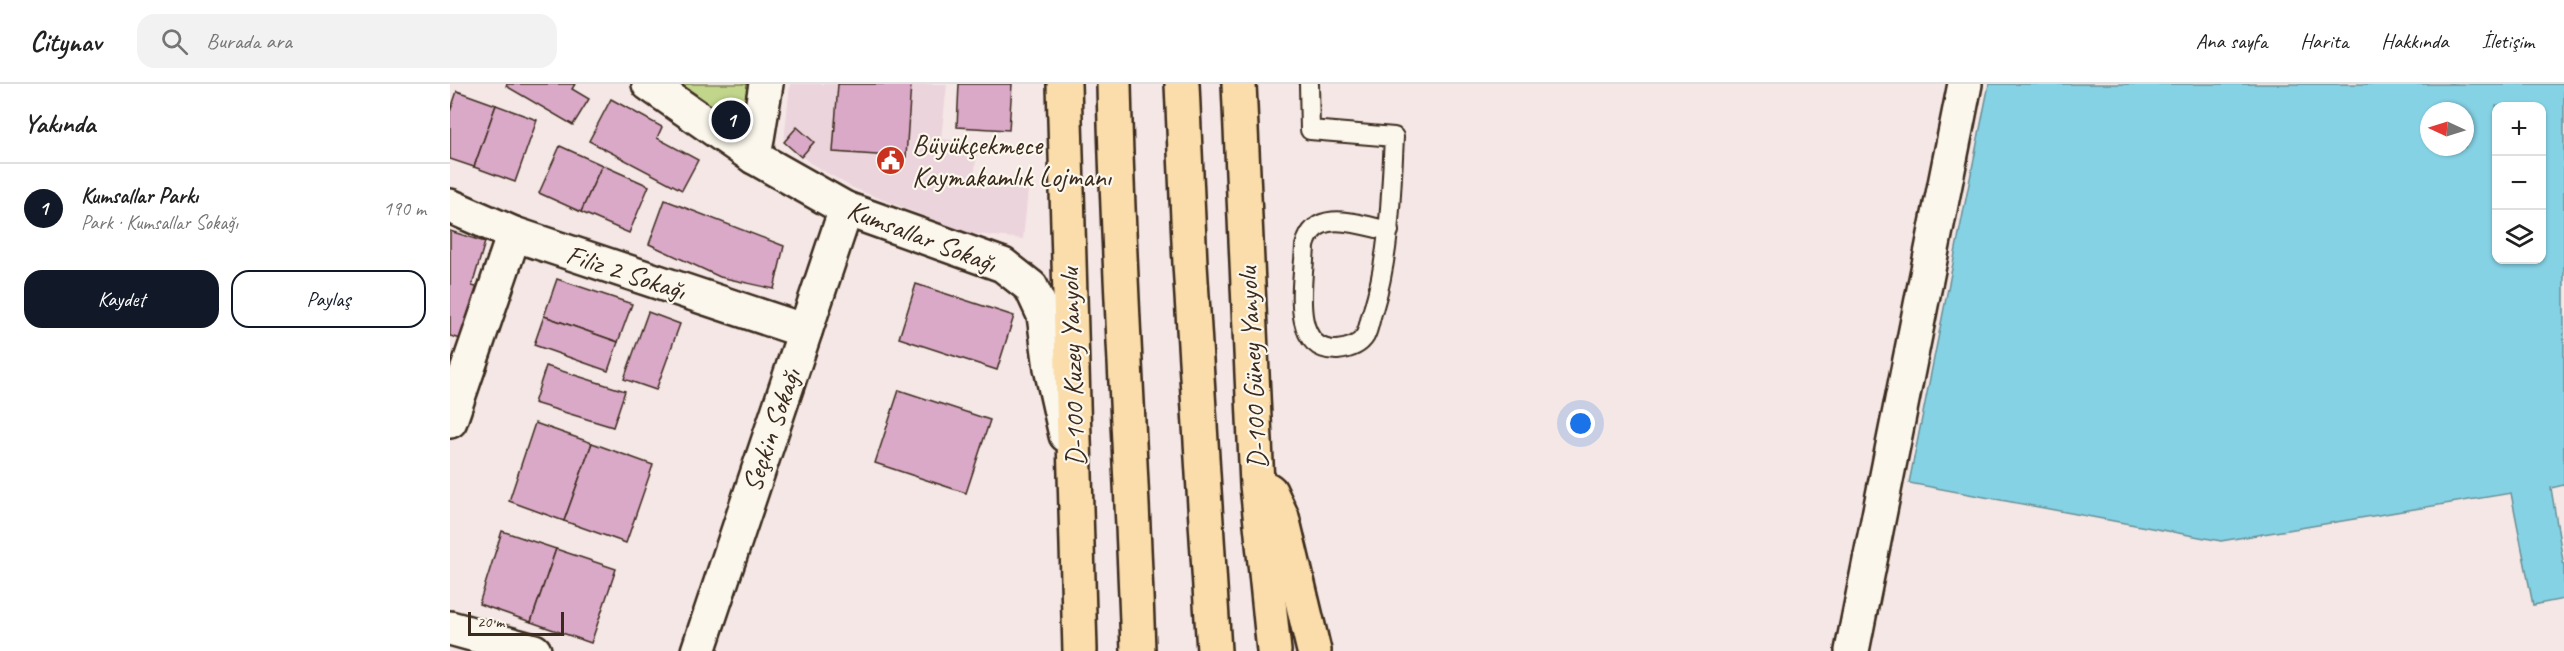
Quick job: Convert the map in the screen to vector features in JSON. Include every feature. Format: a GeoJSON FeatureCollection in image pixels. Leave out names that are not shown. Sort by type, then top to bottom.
{"type":"FeatureCollection","features":[{"type":"Feature","properties":{"kind":"main road","name":"D-100 Kuzey Yanyolu"},"geometry":{"type":"LineString","coordinates":[[1064,84],[1080,651]]}},
{"type":"Feature","properties":{"kind":"main road"},"geometry":{"type":"LineString","coordinates":[[1114,84],[1119,264],[1132,469],[1138,651]]}},
{"type":"Feature","properties":{"kind":"main road"},"geometry":{"type":"LineString","coordinates":[[1182,84],[1190,264],[1214,651]]}},
{"type":"Feature","properties":{"kind":"main road","name":"D-100 Güney Yanyolu"},"geometry":{"type":"LineString","coordinates":[[1239,84],[1257,484],[1274,651]]}},
{"type":"Feature","properties":{"kind":"main road"},"geometry":{"type":"LineString","coordinates":[[1257,484],[1270,491],[1282,517],[1314,651]]}},
{"type":"Feature","properties":{"kind":"street","name":"Kumsallar Sokağı"},"geometry":{"type":"LineString","coordinates":[[649,84],[754,157],[846,209],[1003,265],[1031,287],[1044,315],[1051,368],[1075,474]]}},
{"type":"Feature","properties":{"kind":"street"},"geometry":{"type":"LineString","coordinates":[[754,157],[766,84]]}},
{"type":"Feature","properties":{"kind":"street"},"geometry":{"type":"LineString","coordinates":[[1852,651],[1965,84]]}},
{"type":"Feature","properties":{"kind":"street","name":"Filiz 2 Sokağı"},"geometry":{"type":"LineString","coordinates":[[450,206],[514,234],[805,331]]}},
{"type":"Feature","properties":{"kind":"street","name":"Seçkin Sokağı"},"geometry":{"type":"LineString","coordinates":[[698,651],[846,209]]}},
{"type":"Feature","properties":{"kind":"street"},"geometry":{"type":"LineString","coordinates":[[450,421],[514,234]]}},
{"type":"Feature","properties":{"kind":"street"},"geometry":{"type":"LineString","coordinates":[[450,628],[534,651]]}},
{"type":"Feature","properties":{"kind":"lane"},"geometry":{"type":"LineString","coordinates":[[1309,84],[1310,130],[1394,137],[1389,231],[1380,289],[1365,336],[1348,348],[1330,350],[1313,342],[1303,325],[1307,238],[1318,225],[1335,220],[1389,231]]}},
{"type":"Feature","properties":{"kind":"shaded area","name":"Büyükçekmece Kaymakamlık Lojmanı"},"geometry":{"type":"Polygon","coordinates":[[[790,84],[947,84],[941,139],[978,143],[973,184],[1028,190],[1023,239],[967,233],[851,187],[810,163],[784,142],[790,84]]]}},
{"type":"Feature","properties":{"kind":"green space"},"geometry":{"type":"Polygon","coordinates":[[[649,84],[766,84],[754,157],[649,84]]]}},
{"type":"Feature","properties":{"kind":"water"},"geometry":{"type":"Polygon","coordinates":[[[1989,84],[2564,84],[2564,485],[2551,488],[2564,567],[2564,599],[2533,605],[2511,493],[2221,541],[1909,483],[1989,84]]]}},
{"type":"Feature","properties":{"kind":"building"},"geometry":{"type":"Polygon","coordinates":[[[507,84],[575,84],[572,89],[589,99],[573,125],[506,86],[507,84]]]}},
{"type":"Feature","properties":{"kind":"building","name":"Büyükçekmece Kaymakamlık Lojmanı"},"geometry":{"type":"Polygon","coordinates":[[[838,84],[911,84],[906,157],[833,152],[838,84]]]}},
{"type":"Feature","properties":{"kind":"building"},"geometry":{"type":"Polygon","coordinates":[[[959,84],[1012,84],[1009,130],[957,127],[959,84]]]}},
{"type":"Feature","properties":{"kind":"building"},"geometry":{"type":"Polygon","coordinates":[[[457,91],[496,105],[474,167],[450,159],[450,112],[457,91]]]}},
{"type":"Feature","properties":{"kind":"building"},"geometry":{"type":"Polygon","coordinates":[[[611,99],[662,127],[657,138],[698,160],[682,190],[589,141],[611,99]]]}},
{"type":"Feature","properties":{"kind":"building"},"geometry":{"type":"Polygon","coordinates":[[[496,105],[537,120],[515,182],[474,167],[496,105]]]}},
{"type":"Feature","properties":{"kind":"building"},"geometry":{"type":"Polygon","coordinates":[[[797,127],[814,142],[801,157],[784,142],[797,127]]]}},
{"type":"Feature","properties":{"kind":"building"},"geometry":{"type":"Polygon","coordinates":[[[560,146],[602,165],[581,212],[539,193],[560,146]]]}},
{"type":"Feature","properties":{"kind":"building"},"geometry":{"type":"Polygon","coordinates":[[[602,165],[649,186],[629,233],[581,212],[602,165]]]}},
{"type":"Feature","properties":{"kind":"building"},"geometry":{"type":"Polygon","coordinates":[[[665,200],[784,246],[774,289],[720,277],[649,244],[665,200]]]}},
{"type":"Feature","properties":{"kind":"building"},"geometry":{"type":"Polygon","coordinates":[[[450,231],[485,242],[472,286],[480,288],[465,340],[450,336],[450,231]]]}},
{"type":"Feature","properties":{"kind":"building"},"geometry":{"type":"Polygon","coordinates":[[[557,279],[632,304],[618,342],[544,316],[557,279]]]}},
{"type":"Feature","properties":{"kind":"building"},"geometry":{"type":"Polygon","coordinates":[[[916,284],[1014,316],[997,370],[899,338],[916,284]]]}},
{"type":"Feature","properties":{"kind":"building"},"geometry":{"type":"Polygon","coordinates":[[[648,312],[680,324],[656,390],[624,379],[648,312]]]}},
{"type":"Feature","properties":{"kind":"building"},"geometry":{"type":"Polygon","coordinates":[[[544,316],[618,342],[608,371],[534,345],[544,316]]]}},
{"type":"Feature","properties":{"kind":"building"},"geometry":{"type":"Polygon","coordinates":[[[546,366],[625,391],[613,427],[534,403],[546,366]]]}},
{"type":"Feature","properties":{"kind":"building"},"geometry":{"type":"Polygon","coordinates":[[[899,390],[990,420],[966,493],[875,463],[899,390]]]}},
{"type":"Feature","properties":{"kind":"building"},"geometry":{"type":"Polygon","coordinates":[[[535,423],[592,443],[564,521],[509,501],[535,423]]]}},
{"type":"Feature","properties":{"kind":"building"},"geometry":{"type":"Polygon","coordinates":[[[592,443],[653,465],[626,543],[564,521],[592,443]]]}},
{"type":"Feature","properties":{"kind":"building"},"geometry":{"type":"Polygon","coordinates":[[[502,531],[556,549],[531,622],[479,604],[502,531]]]}},
{"type":"Feature","properties":{"kind":"building"},"geometry":{"type":"Polygon","coordinates":[[[556,549],[616,569],[591,643],[531,622],[556,549]]]}},
{"type":"Feature","properties":{"kind":"place","name":"Kumsallar Parkı"},"geometry":{"type":"Point","coordinates":[731,120]}},
{"type":"Feature","properties":{"kind":"place","name":"Büyükçekmece Kaymakamlık Lojmanı"},"geometry":{"type":"Point","coordinates":[891,160]}}]}
